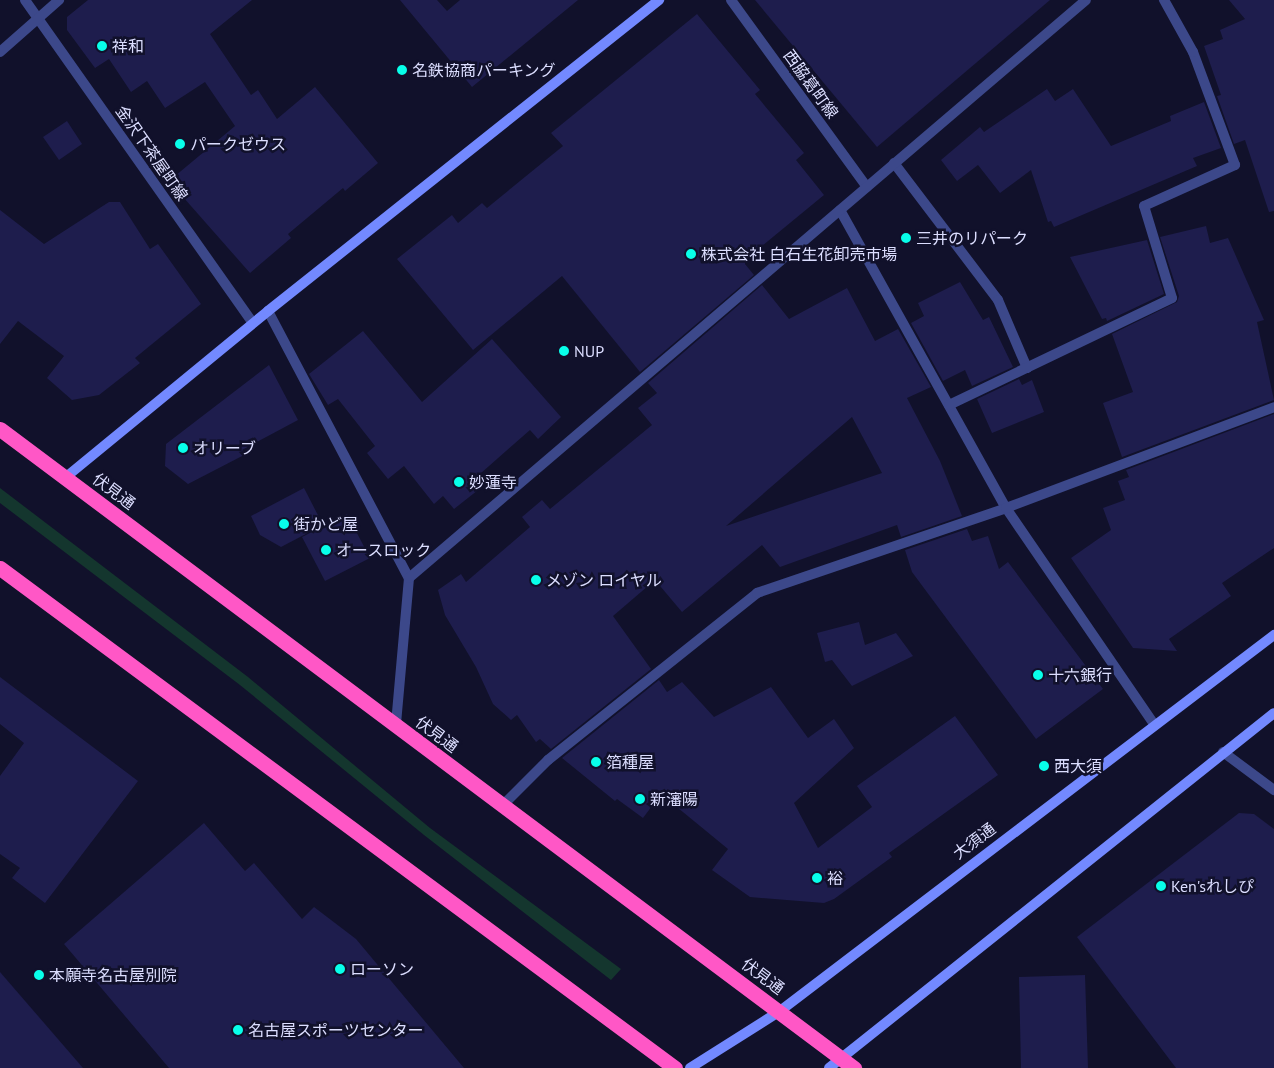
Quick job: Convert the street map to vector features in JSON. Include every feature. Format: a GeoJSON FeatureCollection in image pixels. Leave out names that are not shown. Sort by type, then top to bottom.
{"type":"FeatureCollection","features":[{"type":"Feature","properties":{"kind":"highway","name":"伏見通"},"geometry":{"type":"LineString","coordinates":[[0,429],[780,1010],[849,1064]]}},
{"type":"Feature","properties":{"kind":"highway"},"geometry":{"type":"LineString","coordinates":[[0,568],[675,1068]]}},
{"type":"Feature","properties":{"kind":"street","name":"金沢下茶屋町線"},"geometry":{"type":"LineString","coordinates":[[26,0],[254,323]]}},
{"type":"Feature","properties":{"kind":"street"},"geometry":{"type":"LineString","coordinates":[[0,52],[59,0]]}},
{"type":"Feature","properties":{"kind":"street"},"geometry":{"type":"LineString","coordinates":[[66,478],[268,310],[659,0]]}},
{"type":"Feature","properties":{"kind":"street","name":"西脇葛町線"},"geometry":{"type":"LineString","coordinates":[[731,0],[867,187]]}},
{"type":"Feature","properties":{"kind":"street"},"geometry":{"type":"LineString","coordinates":[[409,578],[1086,0]]}},
{"type":"Feature","properties":{"kind":"street"},"geometry":{"type":"LineString","coordinates":[[949,405],[1172,298],[1144,206],[1235,165],[1193,52],[1164,0]]}},
{"type":"Feature","properties":{"kind":"street"},"geometry":{"type":"LineString","coordinates":[[894,164],[998,300],[1027,368]]}},
{"type":"Feature","properties":{"kind":"street"},"geometry":{"type":"LineString","coordinates":[[840,210],[1006,508],[1153,723]]}},
{"type":"Feature","properties":{"kind":"street"},"geometry":{"type":"LineString","coordinates":[[268,310],[409,578],[396,725]]}},
{"type":"Feature","properties":{"kind":"street"},"geometry":{"type":"LineString","coordinates":[[503,805],[548,760],[757,594],[1006,508],[1274,407]]}},
{"type":"Feature","properties":{"kind":"street","name":"大須通"},"geometry":{"type":"LineString","coordinates":[[690,1068],[780,1010],[1153,723],[1274,634]]}},
{"type":"Feature","properties":{"kind":"street"},"geometry":{"type":"LineString","coordinates":[[829,1068],[849,1064],[1223,752],[1274,713]]}},
{"type":"Feature","properties":{"kind":"street"},"geometry":{"type":"LineString","coordinates":[[1223,752],[1274,790]]}},
{"type":"Feature","properties":{"kind":"green space"},"geometry":{"type":"Polygon","coordinates":[[[0,488],[248,677],[430,828],[621,969],[611,980],[424,835],[240,685],[0,503],[0,488]]]}},
{"type":"Feature","properties":{"kind":"building"},"geometry":{"type":"Polygon","coordinates":[[[88,0],[252,0],[210,34],[251,95],[258,90],[277,119],[315,87],[378,163],[345,191],[343,188],[288,234],[291,238],[250,273],[176,189],[182,184],[175,176],[235,126],[205,82],[165,108],[147,81],[131,92],[109,59],[95,68],[67,30],[67,17],[88,0]]]}},
{"type":"Feature","properties":{"kind":"building"},"geometry":{"type":"Polygon","coordinates":[[[400,0],[437,0],[447,11],[460,0],[578,0],[472,87],[400,0]]]}},
{"type":"Feature","properties":{"kind":"building"},"geometry":{"type":"Polygon","coordinates":[[[755,0],[1050,0],[877,147],[755,0]]]}},
{"type":"Feature","properties":{"kind":"building"},"geometry":{"type":"Polygon","coordinates":[[[1229,0],[1274,0],[1274,211],[1269,212],[1245,140],[1234,144],[1217,96],[1221,95],[1204,46],[1223,39],[1220,30],[1245,19],[1229,0]]]}},
{"type":"Feature","properties":{"kind":"building"},"geometry":{"type":"Polygon","coordinates":[[[697,14],[760,90],[755,94],[804,153],[796,160],[824,195],[751,255],[745,264],[754,275],[640,372],[562,276],[473,350],[397,259],[452,215],[458,223],[482,203],[487,208],[563,146],[551,133],[697,14]]]}},
{"type":"Feature","properties":{"kind":"building"},"geometry":{"type":"Polygon","coordinates":[[[1047,89],[1055,101],[1073,89],[1111,146],[1171,121],[1170,116],[1204,102],[1221,148],[1193,158],[1197,166],[1054,227],[1051,221],[1048,222],[1031,170],[1000,193],[978,165],[957,181],[941,160],[980,127],[984,132],[1047,89]]]}},
{"type":"Feature","properties":{"kind":"building"},"geometry":{"type":"Polygon","coordinates":[[[67,121],[82,144],[59,160],[43,137],[67,121]]]}},
{"type":"Feature","properties":{"kind":"building"},"geometry":{"type":"Polygon","coordinates":[[[109,202],[120,202],[150,249],[158,244],[201,304],[135,358],[140,363],[99,395],[72,400],[47,378],[64,356],[18,321],[0,344],[0,210],[44,244],[109,202]]]}},
{"type":"Feature","properties":{"kind":"building"},"geometry":{"type":"Polygon","coordinates":[[[1206,226],[1210,243],[1228,238],[1264,320],[1257,322],[1274,400],[1122,457],[1103,403],[1133,392],[1112,334],[1177,302],[1179,296],[1160,237],[1206,226]]]}},
{"type":"Feature","properties":{"kind":"building"},"geometry":{"type":"Polygon","coordinates":[[[1147,240],[1164,294],[1107,321],[1106,318],[1102,319],[1070,257],[1147,240]]]}},
{"type":"Feature","properties":{"kind":"building"},"geometry":{"type":"Polygon","coordinates":[[[960,282],[983,320],[989,317],[1013,367],[972,386],[965,370],[943,381],[911,323],[924,316],[918,303],[960,282]]]}},
{"type":"Feature","properties":{"kind":"building"},"geometry":{"type":"Polygon","coordinates":[[[762,285],[789,319],[847,288],[875,341],[898,329],[931,387],[907,398],[940,461],[962,516],[901,537],[897,525],[780,567],[762,545],[682,612],[655,580],[613,616],[651,669],[551,749],[540,739],[536,742],[517,715],[511,720],[493,704],[476,667],[445,615],[438,590],[461,574],[466,582],[530,527],[522,517],[542,500],[550,509],[652,425],[638,408],[657,393],[648,383],[762,285]],[[852,417],[726,526],[882,473],[852,417]]]}},
{"type":"Feature","properties":{"kind":"building"},"geometry":{"type":"Polygon","coordinates":[[[363,331],[422,402],[492,339],[561,417],[538,439],[530,430],[480,474],[487,483],[454,509],[443,496],[434,504],[404,466],[388,479],[367,453],[375,446],[338,399],[328,405],[309,374],[363,331]]]}},
{"type":"Feature","properties":{"kind":"building"},"geometry":{"type":"Polygon","coordinates":[[[269,365],[298,420],[242,450],[246,454],[188,484],[165,466],[166,444],[269,365]]]}},
{"type":"Feature","properties":{"kind":"building"},"geometry":{"type":"Polygon","coordinates":[[[1019,379],[1022,385],[1032,380],[1044,412],[992,433],[977,399],[1019,379]]]}},
{"type":"Feature","properties":{"kind":"building"},"geometry":{"type":"Polygon","coordinates":[[[1274,414],[1274,548],[1222,583],[1231,596],[1169,639],[1177,651],[1133,648],[1071,558],[1111,530],[1103,508],[1125,500],[1118,481],[1129,477],[1126,470],[1274,414]]]}},
{"type":"Feature","properties":{"kind":"building"},"geometry":{"type":"Polygon","coordinates":[[[304,488],[323,525],[281,547],[260,535],[251,516],[304,488]]]}},
{"type":"Feature","properties":{"kind":"building"},"geometry":{"type":"Polygon","coordinates":[[[347,514],[370,558],[325,581],[302,537],[347,514]]]}},
{"type":"Feature","properties":{"kind":"building"},"geometry":{"type":"Polygon","coordinates":[[[967,529],[972,541],[988,536],[999,569],[1008,562],[1103,689],[1036,739],[912,572],[905,550],[967,529]]]}},
{"type":"Feature","properties":{"kind":"building"},"geometry":{"type":"Polygon","coordinates":[[[859,622],[865,645],[896,633],[913,656],[852,686],[832,660],[825,662],[817,633],[859,622]]]}},
{"type":"Feature","properties":{"kind":"building"},"geometry":{"type":"Polygon","coordinates":[[[0,677],[138,781],[45,903],[12,878],[20,868],[0,854],[0,776],[24,743],[0,724],[0,677]]]}},
{"type":"Feature","properties":{"kind":"building"},"geometry":{"type":"Polygon","coordinates":[[[659,680],[667,692],[682,682],[714,717],[771,687],[808,738],[834,719],[854,748],[794,803],[818,848],[872,807],[857,786],[955,716],[998,775],[889,853],[892,857],[834,899],[824,903],[750,897],[712,870],[728,849],[661,794],[643,818],[617,799],[615,801],[562,758],[659,680]]]}},
{"type":"Feature","properties":{"kind":"building"},"geometry":{"type":"Polygon","coordinates":[[[1239,813],[1254,814],[1274,829],[1274,1068],[1176,1068],[1077,937],[1239,813]]]}},
{"type":"Feature","properties":{"kind":"building"},"geometry":{"type":"Polygon","coordinates":[[[204,823],[245,871],[254,863],[302,919],[314,907],[356,939],[464,1068],[169,1068],[64,944],[204,823]]]}},
{"type":"Feature","properties":{"kind":"building"},"geometry":{"type":"Polygon","coordinates":[[[0,972],[83,1068],[0,1068],[0,972]]]}},
{"type":"Feature","properties":{"kind":"building"},"geometry":{"type":"Polygon","coordinates":[[[1085,975],[1088,1068],[1021,1068],[1019,977],[1085,975]]]}},
{"type":"Feature","properties":{"kind":"place","name":"祥和"},"geometry":{"type":"Point","coordinates":[102,46]}},
{"type":"Feature","properties":{"kind":"place","name":"名鉄協商パーキング"},"geometry":{"type":"Point","coordinates":[402,70]}},
{"type":"Feature","properties":{"kind":"place","name":"パークゼウス"},"geometry":{"type":"Point","coordinates":[180,144]}},
{"type":"Feature","properties":{"kind":"place","name":"三井のリパーク"},"geometry":{"type":"Point","coordinates":[906,238]}},
{"type":"Feature","properties":{"kind":"place","name":"株式会社 白石生花卸売市場"},"geometry":{"type":"Point","coordinates":[691,254]}},
{"type":"Feature","properties":{"kind":"place","name":"NUP"},"geometry":{"type":"Point","coordinates":[564,351]}},
{"type":"Feature","properties":{"kind":"place","name":"オリーブ"},"geometry":{"type":"Point","coordinates":[183,448]}},
{"type":"Feature","properties":{"kind":"place","name":"妙蓮寺"},"geometry":{"type":"Point","coordinates":[459,482]}},
{"type":"Feature","properties":{"kind":"place","name":"街かど屋"},"geometry":{"type":"Point","coordinates":[284,524]}},
{"type":"Feature","properties":{"kind":"place","name":"オースロック"},"geometry":{"type":"Point","coordinates":[326,550]}},
{"type":"Feature","properties":{"kind":"place","name":"メゾン ロイヤル"},"geometry":{"type":"Point","coordinates":[536,580]}},
{"type":"Feature","properties":{"kind":"place","name":"十六銀行"},"geometry":{"type":"Point","coordinates":[1038,675]}},
{"type":"Feature","properties":{"kind":"place","name":"箔種屋"},"geometry":{"type":"Point","coordinates":[596,762]}},
{"type":"Feature","properties":{"kind":"place","name":"西大須"},"geometry":{"type":"Point","coordinates":[1044,766]}},
{"type":"Feature","properties":{"kind":"place","name":"新瀋陽"},"geometry":{"type":"Point","coordinates":[640,799]}},
{"type":"Feature","properties":{"kind":"place","name":"裕"},"geometry":{"type":"Point","coordinates":[817,878]}},
{"type":"Feature","properties":{"kind":"place","name":"Ken'sれしぴ"},"geometry":{"type":"Point","coordinates":[1161,886]}},
{"type":"Feature","properties":{"kind":"place","name":"ローソン"},"geometry":{"type":"Point","coordinates":[340,969]}},
{"type":"Feature","properties":{"kind":"place","name":"本願寺名古屋別院"},"geometry":{"type":"Point","coordinates":[39,975]}},
{"type":"Feature","properties":{"kind":"place","name":"名古屋スポーツセンター"},"geometry":{"type":"Point","coordinates":[238,1030]}}]}
